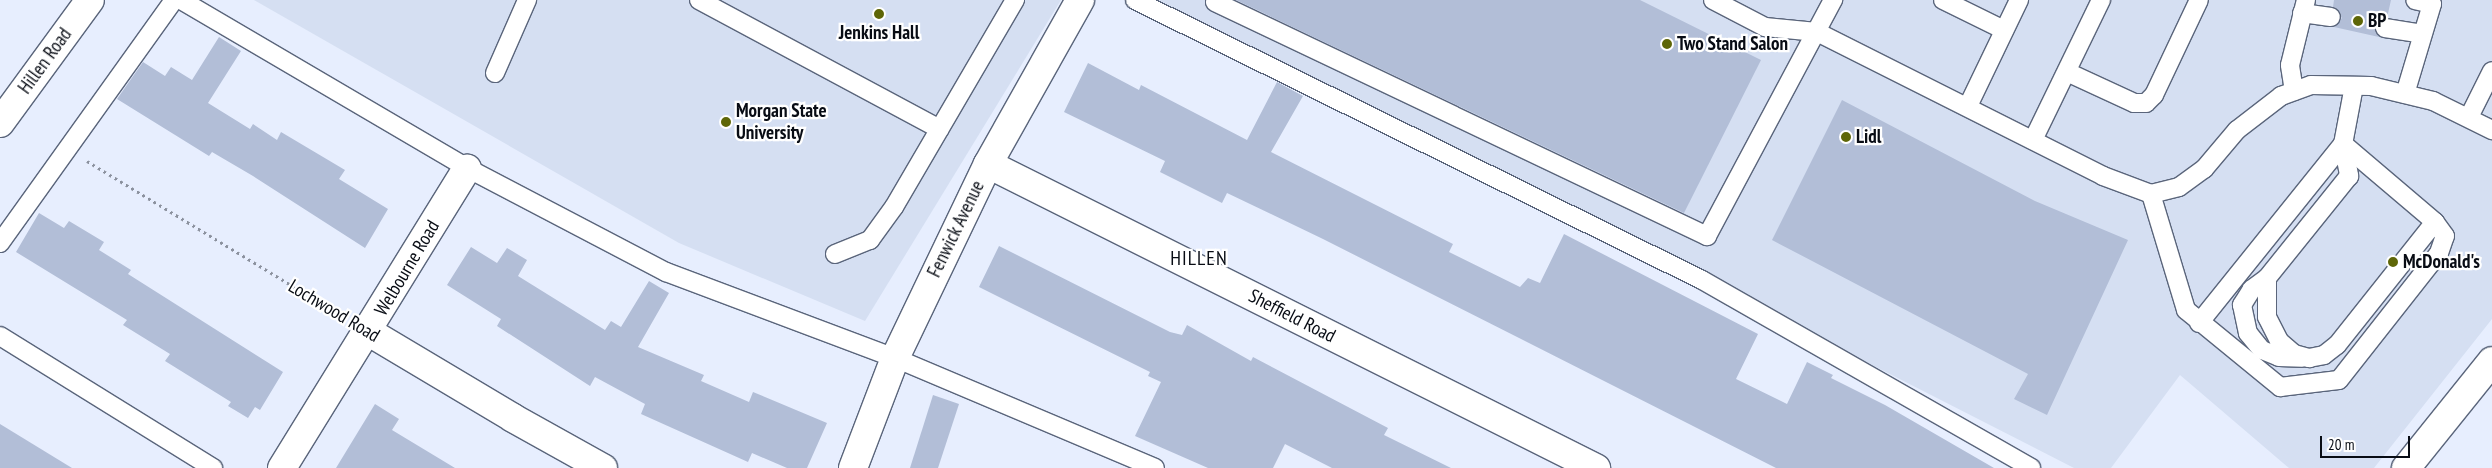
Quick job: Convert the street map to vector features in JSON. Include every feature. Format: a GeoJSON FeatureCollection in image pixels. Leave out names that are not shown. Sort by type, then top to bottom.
{"type":"FeatureCollection","features":[{"type":"Feature","properties":{"kind":"street","name":"Hillen Road"},"geometry":{"type":"LineString","coordinates":[[0,123],[90,0]]}},
{"type":"Feature","properties":{"kind":"street","name":"Fenwick Avenue"},"geometry":{"type":"LineString","coordinates":[[853,468],[895,358],[988,164],[1080,0]]}},
{"type":"Feature","properties":{"kind":"street","name":"Sheffield Road"},"geometry":{"type":"LineString","coordinates":[[988,164],[1596,468]]}},
{"type":"Feature","properties":{"kind":"street","name":"Welbourne Road"},"geometry":{"type":"LineString","coordinates":[[282,468],[369,332],[468,168]]}},
{"type":"Feature","properties":{"kind":"street","name":"Lochwood Road"},"geometry":{"type":"LineString","coordinates":[[369,332],[513,418],[603,468]]}},
{"type":"Feature","properties":{"kind":"street"},"geometry":{"type":"LineString","coordinates":[[2406,468],[2492,362]]}},
{"type":"Feature","properties":{"kind":"lane"},"geometry":{"type":"LineString","coordinates":[[0,243],[174,0]]}},
{"type":"Feature","properties":{"kind":"lane"},"geometry":{"type":"LineString","coordinates":[[181,0],[468,168],[666,272],[895,358],[1155,468]]}},
{"type":"Feature","properties":{"kind":"lane"},"geometry":{"type":"LineString","coordinates":[[495,73],[527,0]]}},
{"type":"Feature","properties":{"kind":"lane"},"geometry":{"type":"LineString","coordinates":[[698,0],[940,129]]}},
{"type":"Feature","properties":{"kind":"lane"},"geometry":{"type":"LineString","coordinates":[[835,254],[870,240],[940,129],[1015,0]]}},
{"type":"Feature","properties":{"kind":"lane"},"geometry":{"type":"LineString","coordinates":[[1135,0],[1702,280],[2031,468]]}},
{"type":"Feature","properties":{"kind":"lane"},"geometry":{"type":"LineString","coordinates":[[1713,0],[1765,27],[1817,32],[1968,106],[2103,176],[2151,194],[2179,188],[2204,169],[2238,130],[2281,96],[2311,85],[2354,86],[2405,94],[2433,101],[2469,117],[2492,130]]}},
{"type":"Feature","properties":{"kind":"lane"},"geometry":{"type":"LineString","coordinates":[[1215,2],[1707,236],[1833,0]]}},
{"type":"Feature","properties":{"kind":"lane"},"geometry":{"type":"LineString","coordinates":[[1943,0],[2004,30]]}},
{"type":"Feature","properties":{"kind":"lane"},"geometry":{"type":"LineString","coordinates":[[1968,106],[2019,0]]}},
{"type":"Feature","properties":{"kind":"lane"},"geometry":{"type":"LineString","coordinates":[[2034,140],[2101,0]]}},
{"type":"Feature","properties":{"kind":"lane"},"geometry":{"type":"LineString","coordinates":[[2067,72],[2134,103],[2146,103],[2154,95],[2198,0]]}},
{"type":"Feature","properties":{"kind":"lane"},"geometry":{"type":"LineString","coordinates":[[2405,94],[2423,34],[2427,1]]}},
{"type":"Feature","properties":{"kind":"lane"},"geometry":{"type":"LineString","coordinates":[[2294,91],[2290,65],[2304,6],[2331,16]]}},
{"type":"Feature","properties":{"kind":"lane"},"geometry":{"type":"LineString","coordinates":[[2385,28],[2423,34]]}},
{"type":"Feature","properties":{"kind":"lane"},"geometry":{"type":"LineString","coordinates":[[2469,117],[2492,71]]}},
{"type":"Feature","properties":{"kind":"lane"},"geometry":{"type":"LineString","coordinates":[[2354,86],[2343,144],[2349,176],[2267,278],[2252,290],[2242,305],[2248,334],[2262,350],[2279,357],[2309,358],[2324,355],[2337,344],[2435,222]]}},
{"type":"Feature","properties":{"kind":"lane"},"geometry":{"type":"LineString","coordinates":[[2151,194],[2186,310],[2199,323],[2280,387],[2339,380],[2439,253],[2446,236],[2435,222],[2343,144]]}},
{"type":"Feature","properties":{"kind":"lane"},"geometry":{"type":"LineString","coordinates":[[2199,323],[2343,144]]}},
{"type":"Feature","properties":{"kind":"lane"},"geometry":{"type":"LineString","coordinates":[[2267,278],[2267,317],[2279,341],[2294,354],[2309,358]]}},
{"type":"Feature","properties":{"kind":"lane"},"geometry":{"type":"LineString","coordinates":[[0,336],[213,468]]}},
{"type":"Feature","properties":{"kind":"path","name":"Lochwood Road"},"geometry":{"type":"LineString","coordinates":[[67,149],[369,332]]}},
{"type":"Feature","properties":{"kind":"shaded area","name":"Morgan State University"},"geometry":{"type":"Polygon","coordinates":[[[254,0],[1061,0],[865,321],[679,243],[254,0]]]}},
{"type":"Feature","properties":{"kind":"shaded area"},"geometry":{"type":"Polygon","coordinates":[[[1156,0],[2492,0],[2492,319],[2374,468],[2289,468],[2180,375],[2111,468],[2074,468],[1156,0]]]}},
{"type":"Feature","properties":{"kind":"building"},"geometry":{"type":"Polygon","coordinates":[[[1236,0],[1640,0],[1761,60],[1684,213],[1236,0]]]}},
{"type":"Feature","properties":{"kind":"building","name":"BP"},"geometry":{"type":"Polygon","coordinates":[[[2334,0],[2391,0],[2387,18],[2381,18],[2375,26],[2379,37],[2334,27],[2342,18],[2333,7],[2334,0]]]}},
{"type":"Feature","properties":{"kind":"building"},"geometry":{"type":"Polygon","coordinates":[[[219,37],[241,51],[208,103],[250,129],[253,124],[277,140],[281,132],[345,170],[339,179],[388,209],[365,248],[253,176],[212,152],[209,156],[117,99],[143,62],[165,76],[171,67],[192,80],[219,37]]]}},
{"type":"Feature","properties":{"kind":"building"},"geometry":{"type":"Polygon","coordinates":[[[1088,63],[1139,90],[1141,85],[1247,140],[1277,82],[1303,96],[1271,152],[1453,244],[1449,252],[1520,287],[1528,278],[1540,283],[1564,234],[1758,334],[1736,379],[1787,404],[1807,362],[1833,375],[1831,378],[1885,405],[1994,468],[1776,468],[1323,239],[1227,193],[1222,203],[1160,172],[1165,161],[1064,112],[1088,63]]]}},
{"type":"Feature","properties":{"kind":"building"},"geometry":{"type":"Polygon","coordinates":[[[1842,100],[2035,201],[2128,240],[2047,415],[2014,399],[2028,374],[1772,240],[1842,100]]]}},
{"type":"Feature","properties":{"kind":"building"},"geometry":{"type":"Polygon","coordinates":[[[39,213],[64,228],[69,221],[104,242],[99,250],[131,270],[128,274],[283,372],[260,410],[255,407],[248,418],[228,406],[231,402],[165,361],[170,354],[123,325],[127,320],[16,252],[39,213]]]}},
{"type":"Feature","properties":{"kind":"building"},"geometry":{"type":"Polygon","coordinates":[[[999,246],[1170,332],[1182,335],[1187,325],[1251,361],[1253,357],[1388,428],[1384,435],[1451,468],[1332,468],[1285,444],[1273,468],[1208,468],[1135,436],[1161,382],[1148,376],[1150,372],[979,287],[999,246]]]}},
{"type":"Feature","properties":{"kind":"building"},"geometry":{"type":"Polygon","coordinates":[[[471,247],[497,263],[507,248],[527,260],[518,276],[605,330],[611,321],[621,327],[649,281],[669,293],[638,347],[704,375],[701,381],[749,402],[753,392],[827,423],[807,468],[787,468],[752,453],[748,462],[641,414],[645,404],[595,377],[590,386],[497,326],[501,319],[447,285],[471,247]]]}},
{"type":"Feature","properties":{"kind":"building"},"geometry":{"type":"Polygon","coordinates":[[[933,395],[959,404],[938,468],[910,468],[933,395]]]}},
{"type":"Feature","properties":{"kind":"building"},"geometry":{"type":"Polygon","coordinates":[[[375,404],[399,419],[392,430],[455,468],[336,468],[375,404]]]}},
{"type":"Feature","properties":{"kind":"building"},"geometry":{"type":"Polygon","coordinates":[[[0,424],[72,468],[0,468],[0,424]]]}},
{"type":"Feature","properties":{"kind":"place","name":"Jenkins Hall"},"geometry":{"type":"Point","coordinates":[879,14]}},
{"type":"Feature","properties":{"kind":"place","name":"BP"},"geometry":{"type":"Point","coordinates":[2358,21]}},
{"type":"Feature","properties":{"kind":"place","name":"Two Stand Salon"},"geometry":{"type":"Point","coordinates":[1667,44]}},
{"type":"Feature","properties":{"kind":"place","name":"Morgan State University"},"geometry":{"type":"Point","coordinates":[726,122]}},
{"type":"Feature","properties":{"kind":"place","name":"Lidl"},"geometry":{"type":"Point","coordinates":[1846,137]}},
{"type":"Feature","properties":{"kind":"place","name":"McDonald's"},"geometry":{"type":"Point","coordinates":[2393,262]}},
{"type":"Feature","properties":{"kind":"district","name":"HILLEN"},"geometry":{"type":"Point","coordinates":[1199,258]}}]}
